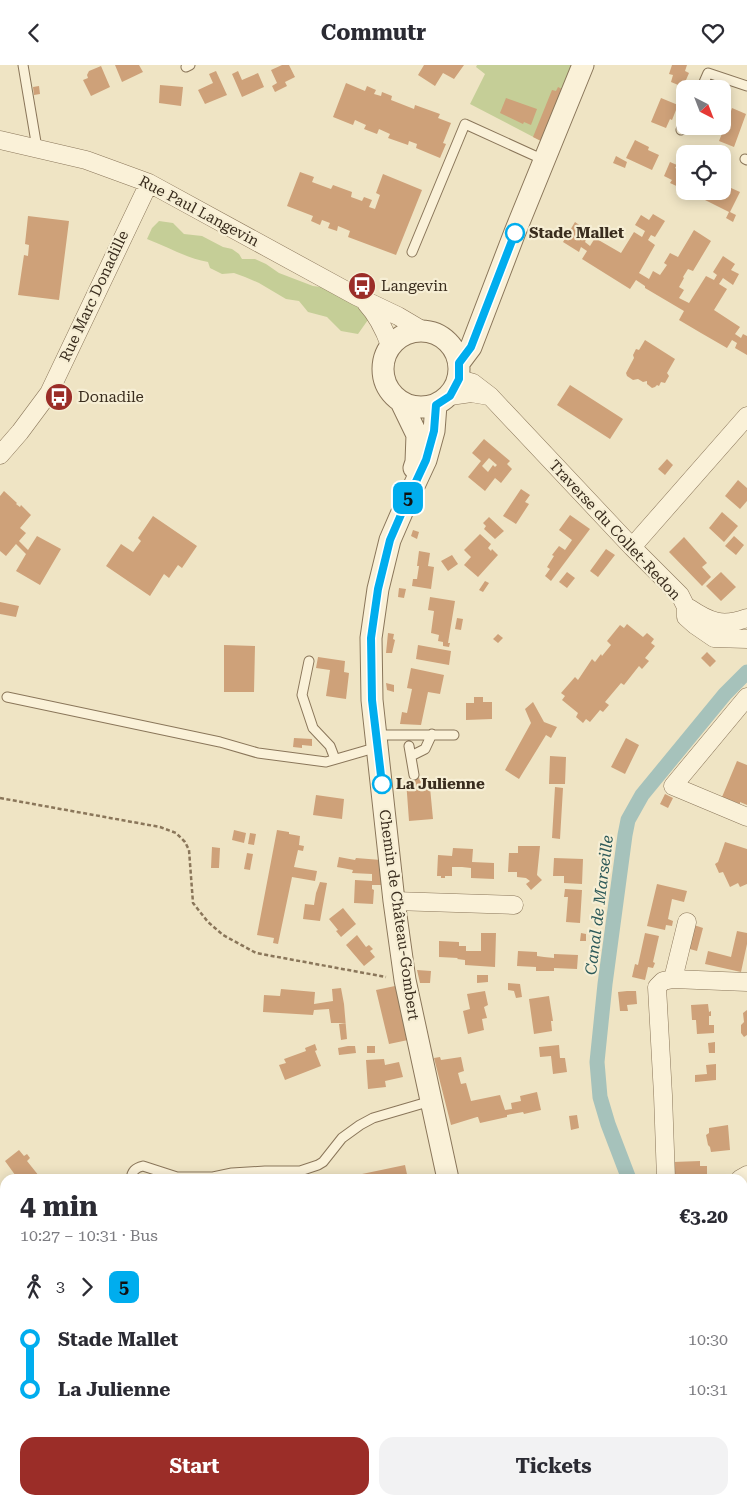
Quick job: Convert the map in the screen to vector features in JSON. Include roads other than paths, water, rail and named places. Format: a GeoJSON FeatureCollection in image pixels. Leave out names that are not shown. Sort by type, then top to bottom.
{"type":"FeatureCollection","features":[{"type":"Feature","properties":{"kind":"street","name":"Chemin de Château-Gombert"},"geometry":{"type":"LineString","coordinates":[[447,1174],[405,980],[394,901],[372,700],[371,638],[378,589],[388,548],[426,460],[434,431],[451,386],[483,318],[515,232],[583,65]]}},
{"type":"Feature","properties":{"kind":"street","name":"Rue Paul Langevin"},"geometry":{"type":"LineString","coordinates":[[0,139],[86,160],[148,183],[420,329]]}},
{"type":"Feature","properties":{"kind":"street","name":"Rue Marc Donadille"},"geometry":{"type":"LineString","coordinates":[[0,455],[49,393],[148,183]]}},
{"type":"Feature","properties":{"kind":"street","name":"Rue Paul Langevin"},"geometry":{"type":"LineString","coordinates":[[360,297],[375,313],[382,324],[390,345]]}},
{"type":"Feature","properties":{"kind":"street"},"geometry":{"type":"LineString","coordinates":[[443,338],[461,333],[483,318]]}},
{"type":"Feature","properties":{"kind":"street"},"geometry":{"type":"LineString","coordinates":[[420,329],[443,338],[454,349],[451,386],[419,409],[402,404],[390,393],[383,377],[383,360],[390,345],[403,335],[420,329]]}},
{"type":"Feature","properties":{"kind":"street","name":"Traverse du Collet-Redon"},"geometry":{"type":"LineString","coordinates":[[451,386],[471,393],[490,396],[632,547],[680,595],[686,607],[686,617],[695,625],[714,638],[747,639]]}},
{"type":"Feature","properties":{"kind":"street","name":"Chemin de Château-Gombert"},"geometry":{"type":"LineString","coordinates":[[402,404],[416,435],[416,462],[406,503]]}},
{"type":"Feature","properties":{"kind":"street"},"geometry":{"type":"LineString","coordinates":[[632,547],[747,416]]}},
{"type":"Feature","properties":{"kind":"street"},"geometry":{"type":"LineString","coordinates":[[686,607],[706,619],[727,623],[747,618]]}},
{"type":"Feature","properties":{"kind":"street"},"geometry":{"type":"LineString","coordinates":[[747,697],[673,786],[747,817]]}},
{"type":"Feature","properties":{"kind":"street"},"geometry":{"type":"LineString","coordinates":[[394,901],[514,905]]}},
{"type":"Feature","properties":{"kind":"street"},"geometry":{"type":"LineString","coordinates":[[673,979],[687,922]]}},
{"type":"Feature","properties":{"kind":"street"},"geometry":{"type":"LineString","coordinates":[[666,1174],[664,1095],[657,987],[663,981],[673,979],[747,982]]}},
{"type":"Feature","properties":{"kind":"lane"},"geometry":{"type":"LineString","coordinates":[[24,65],[37,148]]}},
{"type":"Feature","properties":{"kind":"lane"},"geometry":{"type":"LineString","coordinates":[[705,80],[708,73],[729,80]]}},
{"type":"Feature","properties":{"kind":"lane"},"geometry":{"type":"LineString","coordinates":[[731,81],[747,86]]}},
{"type":"Feature","properties":{"kind":"lane"},"geometry":{"type":"LineString","coordinates":[[412,252],[465,124],[544,160]]}},
{"type":"Feature","properties":{"kind":"lane"},"geometry":{"type":"LineString","coordinates":[[309,661],[302,695],[313,728],[330,746],[335,759]]}},
{"type":"Feature","properties":{"kind":"lane"},"geometry":{"type":"LineString","coordinates":[[7,697],[220,742],[258,753],[326,762],[377,741],[432,734],[454,735]]}},
{"type":"Feature","properties":{"kind":"lane"},"geometry":{"type":"LineString","coordinates":[[411,756],[425,749],[432,734]]}},
{"type":"Feature","properties":{"kind":"lane"},"geometry":{"type":"LineString","coordinates":[[409,746],[414,775]]}},
{"type":"Feature","properties":{"kind":"lane"},"geometry":{"type":"LineString","coordinates":[[302,1174],[323,1162],[342,1138],[360,1125],[373,1118],[431,1101]]}},
{"type":"Feature","properties":{"kind":"lane"},"geometry":{"type":"LineString","coordinates":[[133,1174],[135,1169],[143,1166],[168,1174]]}},
{"type":"Feature","properties":{"kind":"lane"},"geometry":{"type":"LineString","coordinates":[[227,1174],[265,1171],[291,1174]]}},
{"type":"Feature","properties":{"kind":"waterway","name":"Canal de Marseille"},"geometry":{"type":"LineString","coordinates":[[627,1174],[600,1097],[597,1062],[605,984],[628,820],[642,795],[725,694],[747,672]]}},
{"type":"Feature","properties":{"kind":"place","name":"Stade Mallet"},"geometry":{"type":"Point","coordinates":[515,233]}},
{"type":"Feature","properties":{"kind":"place","name":"Langevin"},"geometry":{"type":"Point","coordinates":[362,286]}},
{"type":"Feature","properties":{"kind":"place","name":"Donadile"},"geometry":{"type":"Point","coordinates":[59,397]}},
{"type":"Feature","properties":{"kind":"place","name":"La Julienne"},"geometry":{"type":"Point","coordinates":[382,784]}}]}
